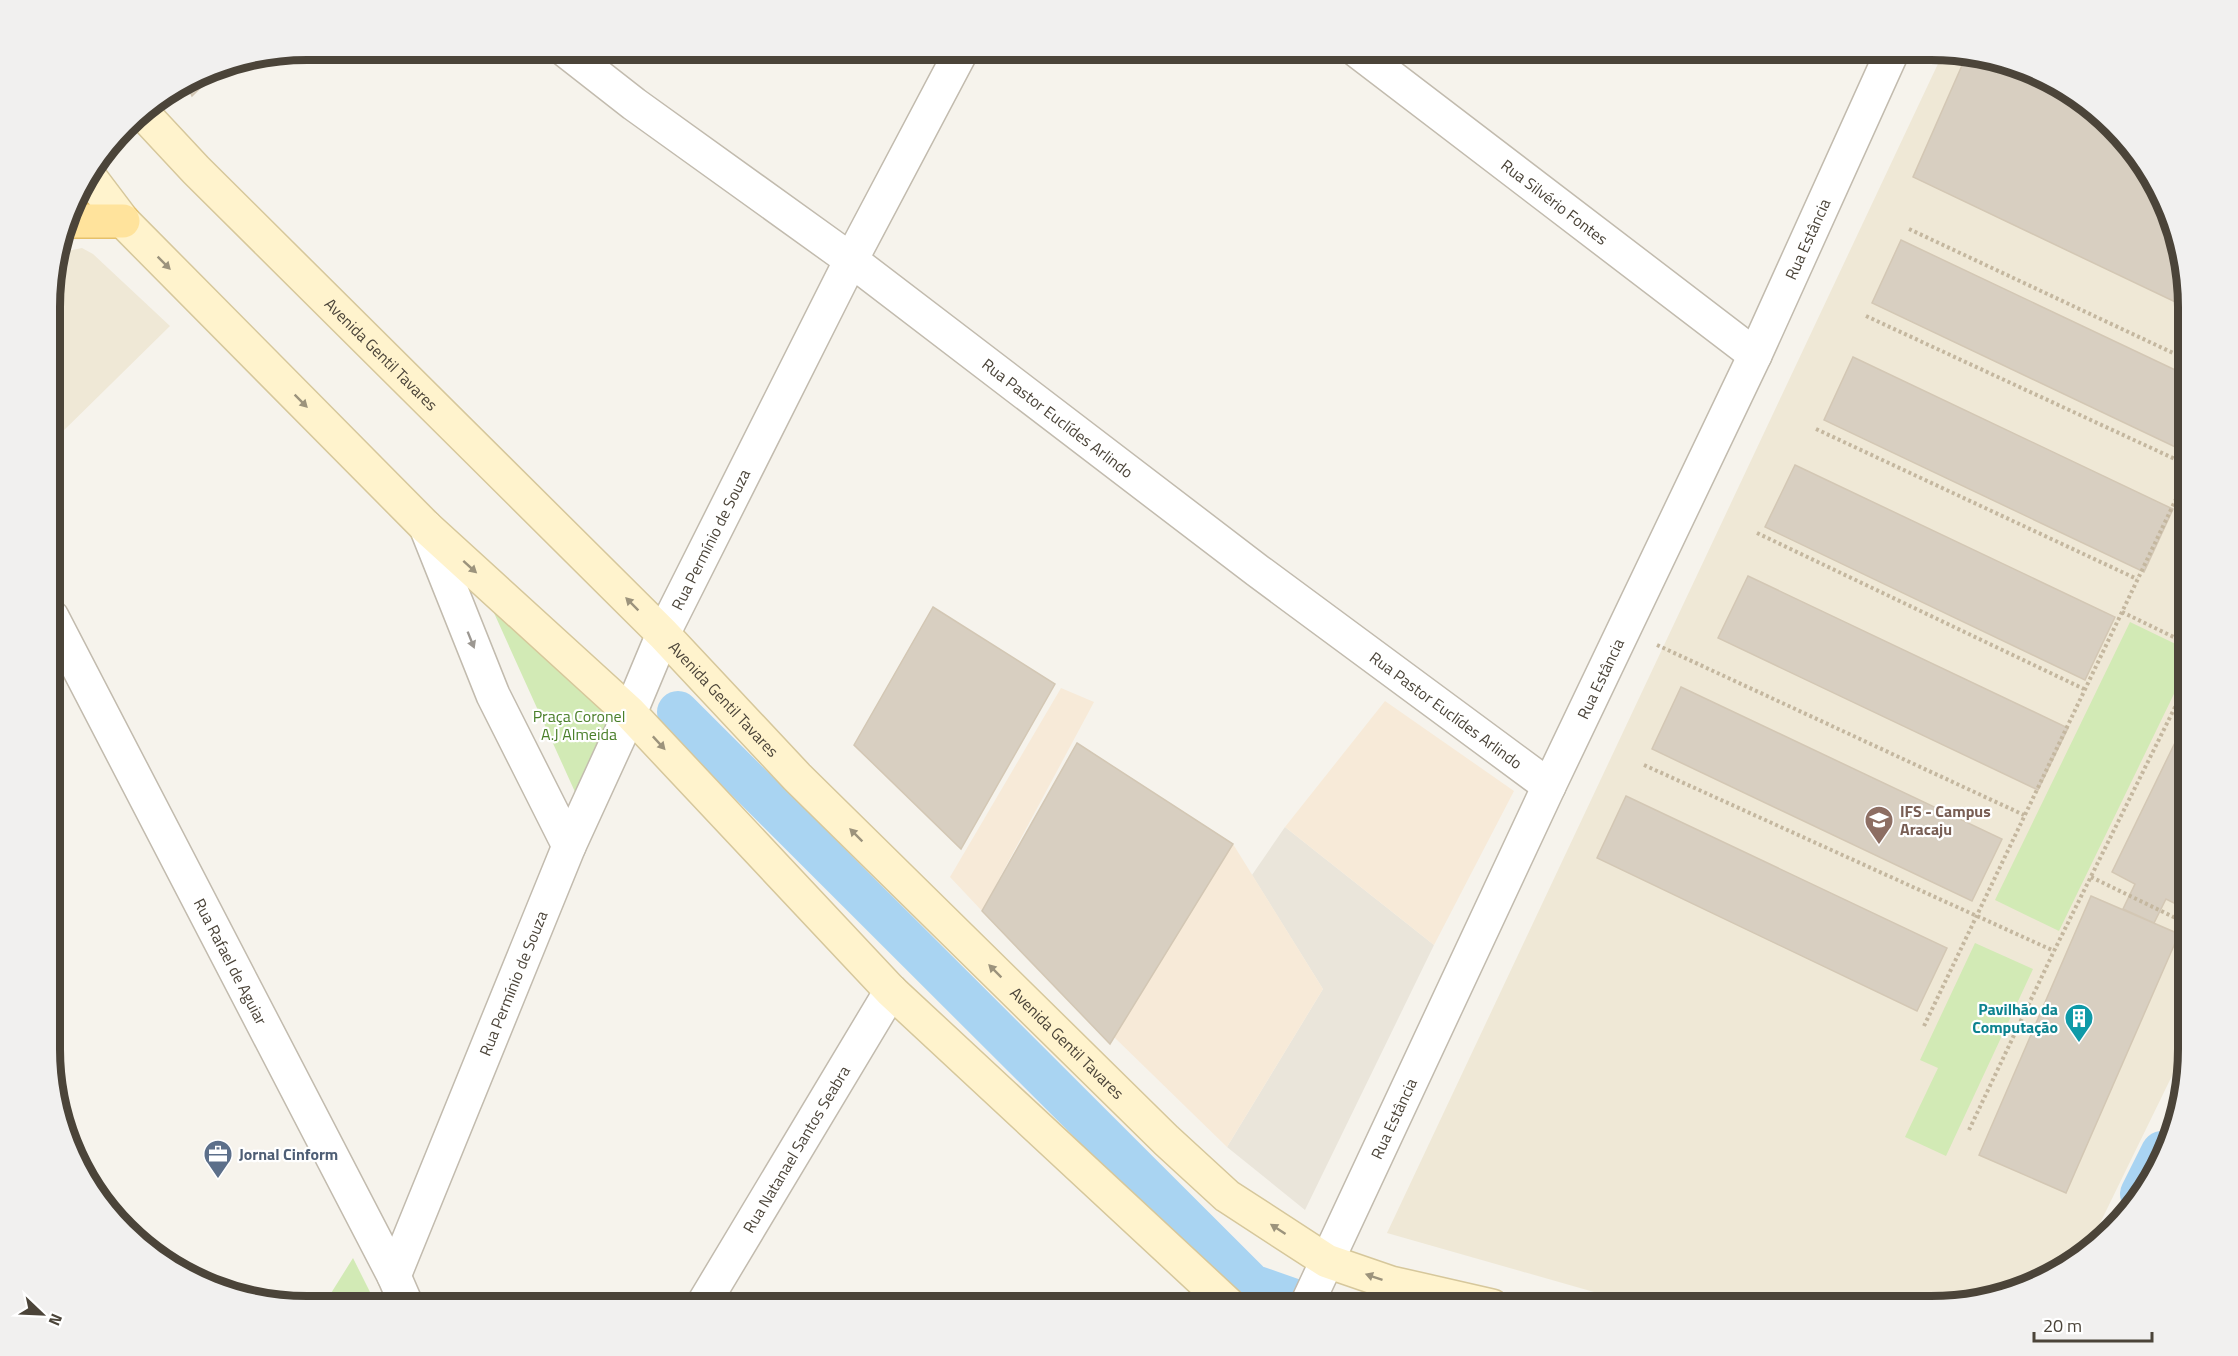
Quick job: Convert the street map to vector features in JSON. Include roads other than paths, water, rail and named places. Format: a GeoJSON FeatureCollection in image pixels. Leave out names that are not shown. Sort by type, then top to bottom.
{"type":"FeatureCollection","features":[{"type":"Feature","properties":{"kind":"main road","name":"Avenida Gentil Tavares"},"geometry":{"type":"LineString","coordinates":[[148,118],[196,170],[797,777],[1166,1140],[1227,1196],[1324,1267],[1448,1296]]}},
{"type":"Feature","properties":{"kind":"main road"},"geometry":{"type":"LineString","coordinates":[[94,183],[123,221],[426,527],[632,707],[891,992],[1219,1296]]}},
{"type":"Feature","properties":{"kind":"main road"},"geometry":{"type":"LineString","coordinates":[[76,221],[123,221]]}},
{"type":"Feature","properties":{"kind":"street","name":"Rua Pastor Euclídes Arlindo"},"geometry":{"type":"LineString","coordinates":[[578,60],[634,104],[851,260],[1258,571],[1549,786]]}},
{"type":"Feature","properties":{"kind":"street","name":"Rua Permínio de Souza"},"geometry":{"type":"LineString","coordinates":[[394,1276],[568,846],[660,640],[851,260],[957,60]]}},
{"type":"Feature","properties":{"kind":"street","name":"Rua Silvério Fontes"},"geometry":{"type":"LineString","coordinates":[[1369,60],[1755,355]]}},
{"type":"Feature","properties":{"kind":"street","name":"Rua Estância"},"geometry":{"type":"LineString","coordinates":[[1311,1296],[1549,786],[1755,355],[1888,60]]}},
{"type":"Feature","properties":{"kind":"street"},"geometry":{"type":"LineString","coordinates":[[426,527],[493,695],[568,846]]}},
{"type":"Feature","properties":{"kind":"street","name":"Rua Rafael de Aguiar"},"geometry":{"type":"LineString","coordinates":[[60,632],[403,1296]]}},
{"type":"Feature","properties":{"kind":"street","name":"Rua Natanael Santos Seabra"},"geometry":{"type":"LineString","coordinates":[[708,1296],[891,992]]}},
{"type":"Feature","properties":{"kind":"waterway"},"geometry":{"type":"LineString","coordinates":[[678,712],[1252,1285],[1283,1296]]}},
{"type":"Feature","properties":{"kind":"place","name":"IFS - Campus Aracaju"},"geometry":{"type":"Point","coordinates":[1879,846]}},
{"type":"Feature","properties":{"kind":"place","name":"Pavilhão da Computação"},"geometry":{"type":"Point","coordinates":[2079,1044]}},
{"type":"Feature","properties":{"kind":"place","name":"Jornal Cinform"},"geometry":{"type":"Point","coordinates":[218,1180]}},
{"type":"Feature","properties":{"kind":"park label","name":"Praça Coronel A.J Almeida"},"geometry":{"type":"Point","coordinates":[579,725]}}]}
